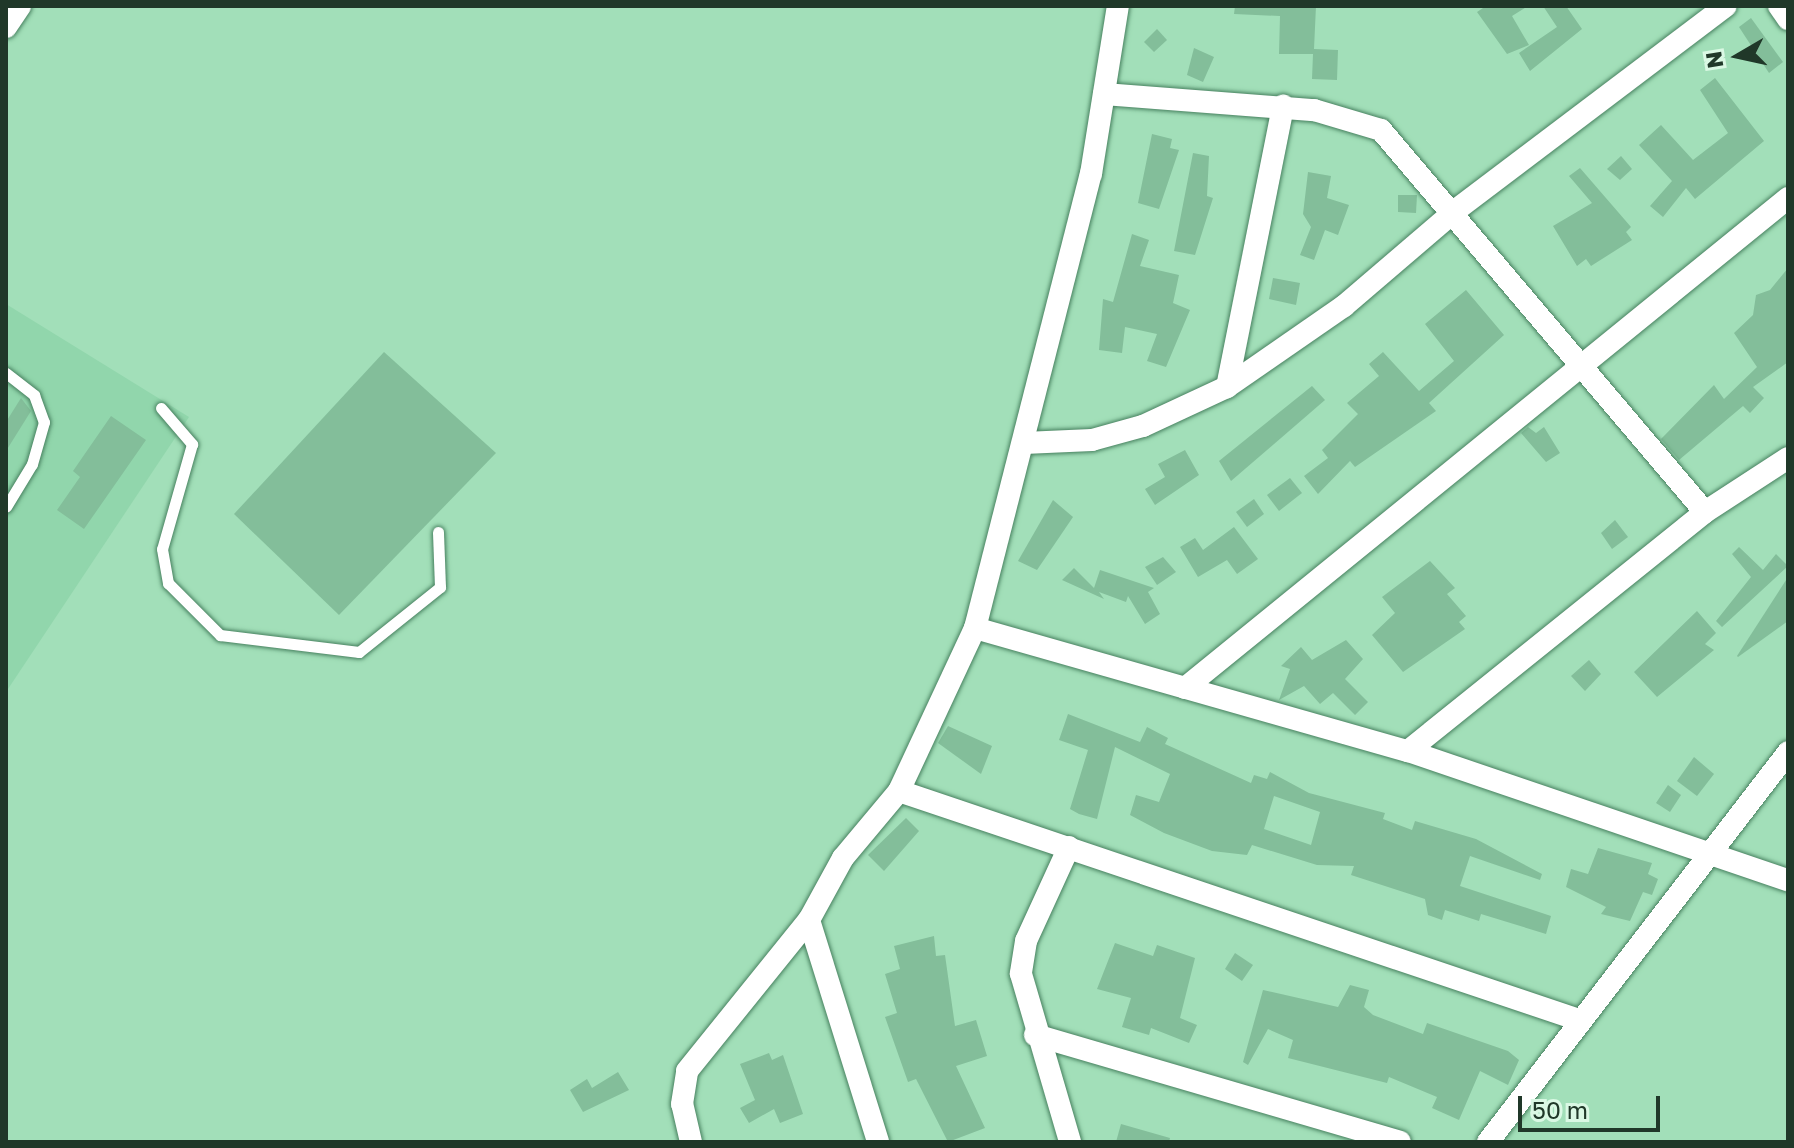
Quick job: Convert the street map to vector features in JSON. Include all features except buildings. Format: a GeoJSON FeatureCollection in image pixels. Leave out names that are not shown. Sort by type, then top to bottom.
{"type":"FeatureCollection","features":[{"type":"Feature","properties":{"kind":"street"},"geometry":{"type":"LineString","coordinates":[[6,27],[20,6]]}},
{"type":"Feature","properties":{"kind":"street"},"geometry":{"type":"LineString","coordinates":[[691,1142],[682,1104],[687,1071],[809,920],[843,858],[899,791],[975,628],[1024,443],[1104,94],[1118,6]]}},
{"type":"Feature","properties":{"kind":"street"},"geometry":{"type":"LineString","coordinates":[[1024,443],[1092,440],[1143,426],[1227,387],[1344,306],[1456,210],[1726,6]]}},
{"type":"Feature","properties":{"kind":"street"},"geometry":{"type":"LineString","coordinates":[[1779,6],[1788,19]]}},
{"type":"Feature","properties":{"kind":"street"},"geometry":{"type":"LineString","coordinates":[[1104,94],[1283,106],[1368,121],[1456,210],[1705,512]]}},
{"type":"Feature","properties":{"kind":"street"},"geometry":{"type":"LineString","coordinates":[[1227,387],[1283,106]]}},
{"type":"Feature","properties":{"kind":"street"},"geometry":{"type":"LineString","coordinates":[[1185,688],[1788,198]]}},
{"type":"Feature","properties":{"kind":"street"},"geometry":{"type":"LineString","coordinates":[[1408,751],[1705,512],[1788,458]]}},
{"type":"Feature","properties":{"kind":"street"},"geometry":{"type":"LineString","coordinates":[[975,628],[1408,751],[1788,880]]}},
{"type":"Feature","properties":{"kind":"street"},"geometry":{"type":"LineString","coordinates":[[1488,1142],[1788,752]]}},
{"type":"Feature","properties":{"kind":"street"},"geometry":{"type":"LineString","coordinates":[[899,791],[1579,1020]]}},
{"type":"Feature","properties":{"kind":"street"},"geometry":{"type":"LineString","coordinates":[[1069,847],[1022,959],[1035,1035],[1070,1142]]}},
{"type":"Feature","properties":{"kind":"street"},"geometry":{"type":"LineString","coordinates":[[809,920],[878,1142]]}},
{"type":"Feature","properties":{"kind":"street"},"geometry":{"type":"LineString","coordinates":[[1035,1035],[1400,1142]]}},
{"type":"Feature","properties":{"kind":"lane"},"geometry":{"type":"LineString","coordinates":[[6,373],[34,395],[44,422],[32,464],[6,507]]}},
{"type":"Feature","properties":{"kind":"lane"},"geometry":{"type":"LineString","coordinates":[[161,408],[192,444],[162,549],[168,583],[220,635],[359,652],[440,587],[438,532]]}},
{"type":"Feature","properties":{"kind":"shaded area"},"geometry":{"type":"Polygon","coordinates":[[[6,304],[189,417],[6,692],[6,304]]]}}]}
